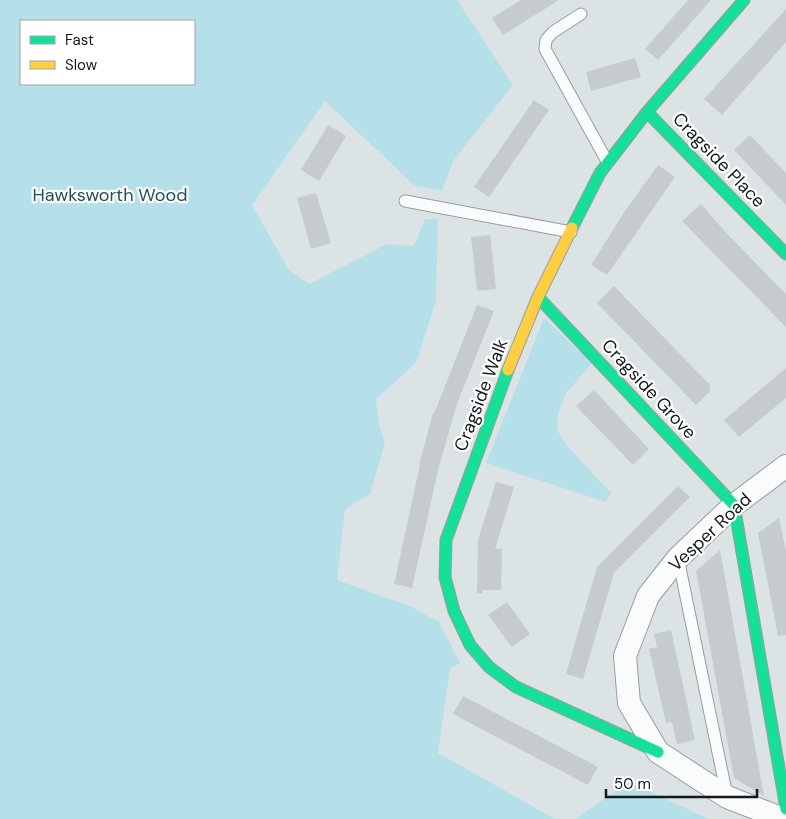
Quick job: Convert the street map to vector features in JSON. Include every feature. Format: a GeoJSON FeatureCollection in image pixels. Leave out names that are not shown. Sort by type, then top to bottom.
{"type":"FeatureCollection","features":[{"type":"Feature","properties":{"kind":"street","name":"Cragside Walk"},"geometry":{"type":"LineString","coordinates":[[658,752],[516,687],[489,667],[470,645],[454,611],[445,577],[446,540],[506,376],[538,297],[600,173],[647,112],[744,0]]}},
{"type":"Feature","properties":{"kind":"street","name":"Cragside Place"},"geometry":{"type":"LineString","coordinates":[[647,112],[786,254]]}},
{"type":"Feature","properties":{"kind":"street","name":"Cragside Grove"},"geometry":{"type":"LineString","coordinates":[[538,297],[734,505]]}},
{"type":"Feature","properties":{"kind":"street","name":"Vesper Road"},"geometry":{"type":"LineString","coordinates":[[783,819],[727,797],[658,752],[629,704],[625,656],[648,596],[678,558],[734,505],[786,466]]}},
{"type":"Feature","properties":{"kind":"street"},"geometry":{"type":"LineString","coordinates":[[734,505],[786,809]]}},
{"type":"Feature","properties":{"kind":"lane"},"geometry":{"type":"LineString","coordinates":[[581,14],[553,32],[546,40],[545,49],[608,163]]}},
{"type":"Feature","properties":{"kind":"lane"},"geometry":{"type":"LineString","coordinates":[[405,201],[571,232]]}},
{"type":"Feature","properties":{"kind":"lane"},"geometry":{"type":"LineString","coordinates":[[678,558],[727,797]]}},
{"type":"Feature","properties":{"kind":"green space","name":"Hawksworth Wood"},"geometry":{"type":"Polygon","coordinates":[[[0,0],[457,0],[513,85],[453,161],[442,191],[414,185],[325,101],[252,205],[289,270],[309,284],[387,244],[414,246],[425,219],[438,219],[436,301],[416,363],[376,399],[379,424],[385,443],[370,494],[345,509],[337,580],[410,606],[439,622],[460,663],[450,669],[438,753],[555,819],[0,819],[0,0]]]}},
{"type":"Feature","properties":{"kind":"green space"},"geometry":{"type":"Polygon","coordinates":[[[544,318],[592,363],[566,393],[558,413],[558,432],[569,448],[611,493],[606,502],[486,463],[544,318]]]}},
{"type":"Feature","properties":{"kind":"green space"},"geometry":{"type":"Polygon","coordinates":[[[629,782],[709,819],[575,819],[629,782]]]}},
{"type":"Feature","properties":{"kind":"building"},"geometry":{"type":"Polygon","coordinates":[[[521,0],[559,0],[503,35],[492,18],[521,0]]]}},
{"type":"Feature","properties":{"kind":"building"},"geometry":{"type":"Polygon","coordinates":[[[688,0],[711,0],[658,60],[645,49],[688,0]]]}},
{"type":"Feature","properties":{"kind":"building"},"geometry":{"type":"Polygon","coordinates":[[[786,9],[786,42],[722,115],[704,99],[786,9]]]}},
{"type":"Feature","properties":{"kind":"building"},"geometry":{"type":"Polygon","coordinates":[[[635,58],[641,77],[591,91],[586,72],[635,58]]]}},
{"type":"Feature","properties":{"kind":"building"},"geometry":{"type":"Polygon","coordinates":[[[534,100],[549,110],[489,197],[474,187],[534,100]]]}},
{"type":"Feature","properties":{"kind":"building"},"geometry":{"type":"Polygon","coordinates":[[[328,125],[346,136],[319,181],[301,170],[328,125]]]}},
{"type":"Feature","properties":{"kind":"building"},"geometry":{"type":"Polygon","coordinates":[[[750,135],[786,173],[786,205],[734,150],[750,135]]]}},
{"type":"Feature","properties":{"kind":"building"},"geometry":{"type":"Polygon","coordinates":[[[658,165],[675,177],[607,275],[591,265],[625,211],[658,165]]]}},
{"type":"Feature","properties":{"kind":"building"},"geometry":{"type":"Polygon","coordinates":[[[316,193],[331,243],[311,249],[297,198],[316,193]]]}},
{"type":"Feature","properties":{"kind":"building"},"geometry":{"type":"Polygon","coordinates":[[[701,204],[728,235],[786,294],[786,327],[682,221],[701,204]]]}},
{"type":"Feature","properties":{"kind":"building"},"geometry":{"type":"Polygon","coordinates":[[[490,235],[496,289],[477,291],[471,237],[490,235]]]}},
{"type":"Feature","properties":{"kind":"building"},"geometry":{"type":"Polygon","coordinates":[[[614,286],[710,385],[710,391],[696,405],[597,303],[614,286]]]}},
{"type":"Feature","properties":{"kind":"building"},"geometry":{"type":"Polygon","coordinates":[[[477,305],[494,311],[457,404],[438,470],[412,588],[394,584],[419,465],[433,413],[477,305]]]}},
{"type":"Feature","properties":{"kind":"building"},"geometry":{"type":"Polygon","coordinates":[[[786,368],[786,398],[739,437],[724,420],[786,368]]]}},
{"type":"Feature","properties":{"kind":"building"},"geometry":{"type":"Polygon","coordinates":[[[594,390],[649,449],[633,465],[576,406],[594,390]]]}},
{"type":"Feature","properties":{"kind":"building"},"geometry":{"type":"Polygon","coordinates":[[[496,482],[514,487],[495,549],[502,549],[501,590],[483,590],[482,594],[477,593],[478,540],[496,482]]]}},
{"type":"Feature","properties":{"kind":"building"},"geometry":{"type":"Polygon","coordinates":[[[678,486],[690,497],[614,573],[583,679],[566,674],[597,567],[678,486]]]}},
{"type":"Feature","properties":{"kind":"building"},"geometry":{"type":"Polygon","coordinates":[[[779,518],[786,551],[786,635],[778,636],[758,533],[779,518]]]}},
{"type":"Feature","properties":{"kind":"building"},"geometry":{"type":"Polygon","coordinates":[[[720,550],[764,796],[734,778],[696,571],[720,550]]]}},
{"type":"Feature","properties":{"kind":"building"},"geometry":{"type":"Polygon","coordinates":[[[507,602],[530,634],[512,647],[488,615],[507,602]]]}},
{"type":"Feature","properties":{"kind":"building"},"geometry":{"type":"Polygon","coordinates":[[[671,630],[695,740],[677,744],[672,722],[666,723],[649,649],[657,647],[654,634],[671,630]]]}},
{"type":"Feature","properties":{"kind":"building"},"geometry":{"type":"Polygon","coordinates":[[[463,696],[598,767],[588,785],[453,714],[463,696]]]}},
{"type":"Feature","properties":{"kind":"traffic: fast"},"geometry":{"type":"LineString","coordinates":[[572,228],[600,173],[647,112],[744,0]]}},
{"type":"Feature","properties":{"kind":"traffic: fast"},"geometry":{"type":"LineString","coordinates":[[647,112],[786,254]]}},
{"type":"Feature","properties":{"kind":"traffic: fast"},"geometry":{"type":"LineString","coordinates":[[538,297],[734,505],[786,809]]}},
{"type":"Feature","properties":{"kind":"traffic: fast"},"geometry":{"type":"LineString","coordinates":[[508,370],[446,540],[445,577],[454,611],[470,645],[489,667],[516,687],[658,752]]}},
{"type":"Feature","properties":{"kind":"traffic: slow"},"geometry":{"type":"LineString","coordinates":[[508,370],[538,297],[572,228]]}}]}
